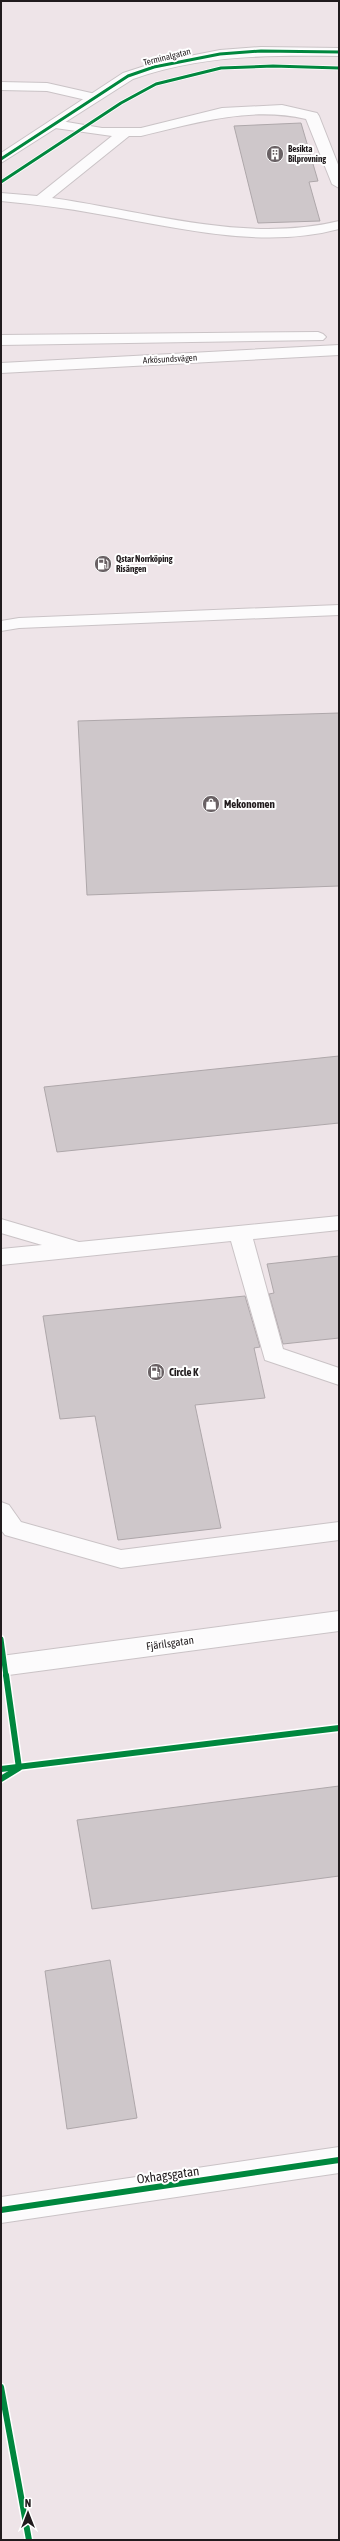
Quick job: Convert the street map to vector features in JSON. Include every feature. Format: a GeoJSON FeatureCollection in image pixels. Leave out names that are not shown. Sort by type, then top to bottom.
{"type":"FeatureCollection","features":[{"type":"Feature","properties":{"kind":"street","name":"Terminalgatan"},"geometry":{"type":"LineString","coordinates":[[1,159],[128,76],[183,60],[261,51],[339,52]]}},
{"type":"Feature","properties":{"kind":"street"},"geometry":{"type":"LineString","coordinates":[[1,86],[47,87],[95,98]]}},
{"type":"Feature","properties":{"kind":"street"},"geometry":{"type":"LineString","coordinates":[[55,124],[96,132],[141,132],[222,112],[282,109],[312,116],[339,184]]}},
{"type":"Feature","properties":{"kind":"street"},"geometry":{"type":"LineString","coordinates":[[42,199],[124,133]]}},
{"type":"Feature","properties":{"kind":"street"},"geometry":{"type":"LineString","coordinates":[[1,197],[42,199],[216,230],[278,233],[325,229],[339,225]]}},
{"type":"Feature","properties":{"kind":"street","name":"Arkösundsvägen"},"geometry":{"type":"LineString","coordinates":[[1,340],[339,337]]}},
{"type":"Feature","properties":{"kind":"street","name":"Arkösundsvägen"},"geometry":{"type":"LineString","coordinates":[[1,368],[339,350]]}},
{"type":"Feature","properties":{"kind":"street"},"geometry":{"type":"LineString","coordinates":[[1,626],[26,623],[339,610]]}},
{"type":"Feature","properties":{"kind":"street"},"geometry":{"type":"LineString","coordinates":[[1,1257],[339,1223]]}},
{"type":"Feature","properties":{"kind":"street"},"geometry":{"type":"LineString","coordinates":[[1,1226],[84,1249]]}},
{"type":"Feature","properties":{"kind":"street"},"geometry":{"type":"LineString","coordinates":[[240,1233],[273,1354],[339,1377]]}},
{"type":"Feature","properties":{"kind":"street"},"geometry":{"type":"LineString","coordinates":[[1,1511],[12,1529],[121,1559],[339,1531]]}},
{"type":"Feature","properties":{"kind":"street","name":"Fjärilsgatan"},"geometry":{"type":"LineString","coordinates":[[1,1666],[339,1621]]}},
{"type":"Feature","properties":{"kind":"street","name":"Oxhagsgatan"},"geometry":{"type":"LineString","coordinates":[[1,2210],[339,2160]]}},
{"type":"Feature","properties":{"kind":"building","name":"Besikta Bilprovning"},"geometry":{"type":"Polygon","coordinates":[[[301,123],[318,181],[309,182],[320,221],[258,223],[234,126],[301,123]]]}},
{"type":"Feature","properties":{"kind":"building","name":"Mekonomen"},"geometry":{"type":"Polygon","coordinates":[[[339,713],[339,886],[87,895],[78,721],[339,713]]]}},
{"type":"Feature","properties":{"kind":"building"},"geometry":{"type":"Polygon","coordinates":[[[339,1056],[339,1123],[57,1152],[44,1087],[339,1056]]]}},
{"type":"Feature","properties":{"kind":"building"},"geometry":{"type":"Polygon","coordinates":[[[339,1256],[339,1338],[283,1344],[269,1294],[274,1293],[267,1264],[339,1256]]]}},
{"type":"Feature","properties":{"kind":"building"},"geometry":{"type":"Polygon","coordinates":[[[245,1296],[260,1347],[254,1348],[265,1398],[195,1405],[221,1528],[118,1540],[95,1416],[60,1419],[43,1316],[245,1296]]]}},
{"type":"Feature","properties":{"kind":"building"},"geometry":{"type":"Polygon","coordinates":[[[339,1786],[339,1876],[92,1909],[77,1820],[339,1786]]]}},
{"type":"Feature","properties":{"kind":"building"},"geometry":{"type":"Polygon","coordinates":[[[110,1960],[137,2118],[67,2129],[45,1971],[110,1960]]]}},
{"type":"Feature","properties":{"kind":"cycle path"},"geometry":{"type":"LineString","coordinates":[[1,159],[128,76],[154,67],[220,54],[261,51],[339,52]]}},
{"type":"Feature","properties":{"kind":"cycle path"},"geometry":{"type":"LineString","coordinates":[[1,182],[121,103],[156,84],[221,68],[273,66],[339,68]]}},
{"type":"Feature","properties":{"kind":"cycle path"},"geometry":{"type":"LineString","coordinates":[[1,1639],[19,1768],[1,1779]]}},
{"type":"Feature","properties":{"kind":"cycle path"},"geometry":{"type":"LineString","coordinates":[[1,1769],[339,1728]]}},
{"type":"Feature","properties":{"kind":"cycle path"},"geometry":{"type":"LineString","coordinates":[[1,2210],[339,2160]]}},
{"type":"Feature","properties":{"kind":"cycle path"},"geometry":{"type":"LineString","coordinates":[[1,2387],[29,2540]]}},
{"type":"Feature","properties":{"kind":"place","name":"Besikta Bilprovning"},"geometry":{"type":"Point","coordinates":[275,154]}},
{"type":"Feature","properties":{"kind":"place","name":"Qstar Norrköping Risängen"},"geometry":{"type":"Point","coordinates":[103,564]}},
{"type":"Feature","properties":{"kind":"place","name":"Mekonomen"},"geometry":{"type":"Point","coordinates":[211,804]}},
{"type":"Feature","properties":{"kind":"place","name":"Circle K"},"geometry":{"type":"Point","coordinates":[156,1372]}}]}
